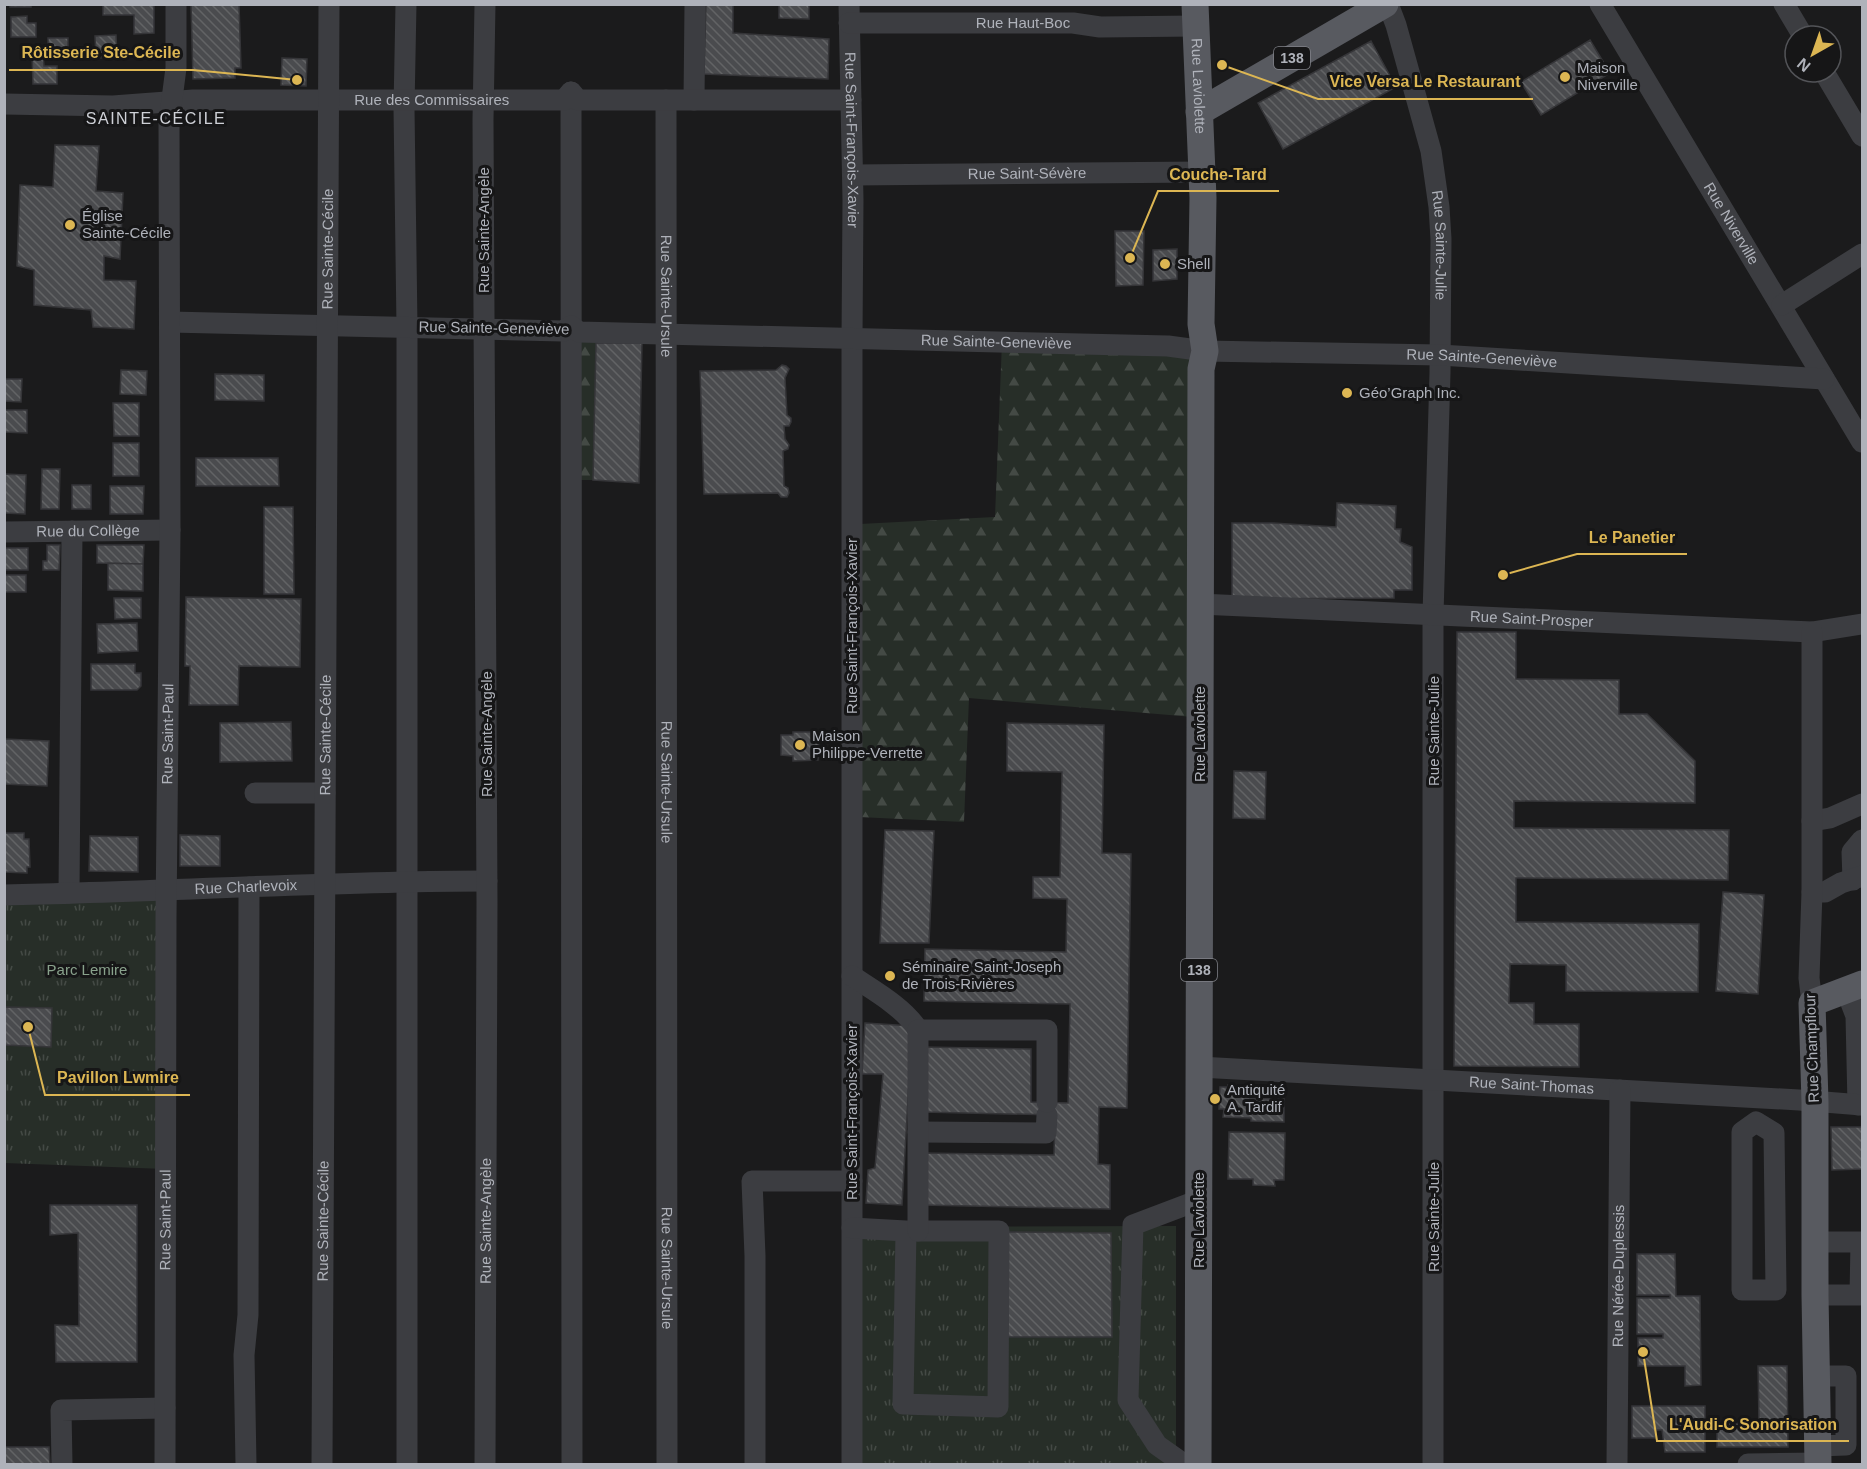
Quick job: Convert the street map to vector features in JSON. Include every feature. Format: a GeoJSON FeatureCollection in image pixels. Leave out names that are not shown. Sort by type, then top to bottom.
{"type":"FeatureCollection","features":[{"type":"Feature","properties":{"kind":"main road","name":"138"},"geometry":{"type":"LineString","coordinates":[[1199,112],[1387,4]]}},
{"type":"Feature","properties":{"kind":"main road","name":"Rue Laviolette"},"geometry":{"type":"LineString","coordinates":[[1195,15],[1202,172],[1201,324],[1205,351],[1201,369],[1199,604],[1198,1464]]}},
{"type":"Feature","properties":{"kind":"main road"},"geometry":{"type":"LineString","coordinates":[[1812,1003],[1854,987]]}},
{"type":"Feature","properties":{"kind":"main road","name":"Rue Champflour"},"geometry":{"type":"LineString","coordinates":[[1812,1003],[1818,1458]]}},
{"type":"Feature","properties":{"kind":"street","name":"Rue Saint-Paul"},"geometry":{"type":"LineString","coordinates":[[165,1464],[170,530],[169,122],[176,68],[176,4]]}},
{"type":"Feature","properties":{"kind":"street","name":"Rue Sainte-Cécile"},"geometry":{"type":"LineString","coordinates":[[322,1464],[329,4]]}},
{"type":"Feature","properties":{"kind":"street"},"geometry":{"type":"LineString","coordinates":[[406,4],[407,1464]]}},
{"type":"Feature","properties":{"kind":"street","name":"Rue Sainte-Angèle"},"geometry":{"type":"LineString","coordinates":[[484,4],[487,881],[484,1464]]}},
{"type":"Feature","properties":{"kind":"street"},"geometry":{"type":"LineString","coordinates":[[694,100],[695,4]]}},
{"type":"Feature","properties":{"kind":"street","name":"Rue Sainte-Julie"},"geometry":{"type":"LineString","coordinates":[[1387,4],[1396,25],[1429,143],[1436,179],[1441,239],[1434,615],[1433,1464]]}},
{"type":"Feature","properties":{"kind":"street","name":"Rue Niverville"},"geometry":{"type":"LineString","coordinates":[[1600,4],[1863,442]]}},
{"type":"Feature","properties":{"kind":"street"},"geometry":{"type":"LineString","coordinates":[[1784,4],[1796,24]]}},
{"type":"Feature","properties":{"kind":"street","name":"Rue Haut-Boc"},"geometry":{"type":"LineString","coordinates":[[849,14],[1073,23],[1100,27],[1195,15]]}},
{"type":"Feature","properties":{"kind":"street","name":"Rue Saint-François-Xavier"},"geometry":{"type":"LineString","coordinates":[[849,14],[853,175],[852,1464]]}},
{"type":"Feature","properties":{"kind":"street"},"geometry":{"type":"LineString","coordinates":[[1831,84],[1863,136]]}},
{"type":"Feature","properties":{"kind":"street","name":"Rue des Commissaires"},"geometry":{"type":"LineString","coordinates":[[4,104],[113,106],[193,100],[564,100],[571,92]]}},
{"type":"Feature","properties":{"kind":"street"},"geometry":{"type":"LineString","coordinates":[[571,92],[578,100],[851,100]]}},
{"type":"Feature","properties":{"kind":"street"},"geometry":{"type":"LineString","coordinates":[[571,92],[573,1464]]}},
{"type":"Feature","properties":{"kind":"street","name":"Rue Sainte-Ursule"},"geometry":{"type":"LineString","coordinates":[[666,100],[667,1464]]}},
{"type":"Feature","properties":{"kind":"street","name":"Rue Saint-Sévère"},"geometry":{"type":"LineString","coordinates":[[853,175],[1202,172]]}},
{"type":"Feature","properties":{"kind":"street"},"geometry":{"type":"LineString","coordinates":[[1782,306],[1863,254]]}},
{"type":"Feature","properties":{"kind":"street","name":"Rue Sainte-Geneviève"},"geometry":{"type":"LineString","coordinates":[[170,322],[563,331],[571,326],[579,332],[1168,346],[1205,351],[1440,355],[1824,379]]}},
{"type":"Feature","properties":{"kind":"street","name":"Rue du Collège"},"geometry":{"type":"LineString","coordinates":[[4,532],[170,530]]}},
{"type":"Feature","properties":{"kind":"street"},"geometry":{"type":"LineString","coordinates":[[69,893],[72,531]]}},
{"type":"Feature","properties":{"kind":"street","name":"Rue Saint-Prosper"},"geometry":{"type":"LineString","coordinates":[[1199,604],[1812,632],[1863,624]]}},
{"type":"Feature","properties":{"kind":"street","name":"Rue Champflour"},"geometry":{"type":"LineString","coordinates":[[1812,632],[1812,892],[1809,972],[1812,1003]]}},
{"type":"Feature","properties":{"kind":"street"},"geometry":{"type":"LineString","coordinates":[[255,793],[325,793]]}},
{"type":"Feature","properties":{"kind":"street"},"geometry":{"type":"LineString","coordinates":[[1812,821],[1830,818],[1863,804]]}},
{"type":"Feature","properties":{"kind":"street"},"geometry":{"type":"LineString","coordinates":[[1812,892],[1825,892],[1841,883],[1858,878],[1852,852],[1863,840]]}},
{"type":"Feature","properties":{"kind":"street","name":"Rue Charlevoix"},"geometry":{"type":"LineString","coordinates":[[4,895],[487,881]]}},
{"type":"Feature","properties":{"kind":"street"},"geometry":{"type":"LineString","coordinates":[[246,1464],[244,1355],[248,1315],[249,887]]}},
{"type":"Feature","properties":{"kind":"street"},"geometry":{"type":"LineString","coordinates":[[852,976],[884,997],[914,1023],[918,1030],[918,1132],[912,1231],[903,1404],[998,1407],[999,1231],[912,1231],[852,1228]]}},
{"type":"Feature","properties":{"kind":"street"},"geometry":{"type":"LineString","coordinates":[[1854,987],[1860,1105]]}},
{"type":"Feature","properties":{"kind":"street"},"geometry":{"type":"LineString","coordinates":[[918,1030],[1047,1030],[1046,1132],[918,1132]]}},
{"type":"Feature","properties":{"kind":"street","name":"Rue Saint-Thomas"},"geometry":{"type":"LineString","coordinates":[[1199,1067],[1860,1105]]}},
{"type":"Feature","properties":{"kind":"street","name":"Rue Nérée-Duplessis"},"geometry":{"type":"LineString","coordinates":[[1617,1464],[1620,1090]]}},
{"type":"Feature","properties":{"kind":"street"},"geometry":{"type":"LineString","coordinates":[[1756,1122],[1757,1098]]}},
{"type":"Feature","properties":{"kind":"street"},"geometry":{"type":"LineString","coordinates":[[1756,1122],[1774,1133],[1776,1290],[1742,1290],[1742,1132],[1756,1122]]}},
{"type":"Feature","properties":{"kind":"street"},"geometry":{"type":"LineString","coordinates":[[754,1464],[752,1181],[852,1181]]}},
{"type":"Feature","properties":{"kind":"street"},"geometry":{"type":"LineString","coordinates":[[1184,1464],[1157,1445],[1128,1400],[1133,1225],[1199,1200]]}},
{"type":"Feature","properties":{"kind":"street"},"geometry":{"type":"LineString","coordinates":[[1815,1242],[1861,1242],[1860,1296],[1815,1295]]}},
{"type":"Feature","properties":{"kind":"street"},"geometry":{"type":"LineString","coordinates":[[1748,1464],[1818,1458],[1846,1445],[1855,1376],[1816,1376]]}},
{"type":"Feature","properties":{"kind":"street"},"geometry":{"type":"LineString","coordinates":[[62,1464],[61,1410],[165,1408]]}},
{"type":"Feature","properties":{"kind":"green space"},"geometry":{"type":"Polygon","coordinates":[[[573,327],[596,343],[593,480],[573,480],[573,327]]]}},
{"type":"Feature","properties":{"kind":"green space"},"geometry":{"type":"Polygon","coordinates":[[[1002,342],[1205,351],[1193,717],[969,698],[964,822],[859,817],[860,524],[995,517],[1002,342]]]}},
{"type":"Feature","properties":{"kind":"green space","name":"Parc Lemire"},"geometry":{"type":"Polygon","coordinates":[[[5,885],[162,888],[166,1169],[5,1163],[5,885]]]}},
{"type":"Feature","properties":{"kind":"green space"},"geometry":{"type":"Polygon","coordinates":[[[1176,1226],[1176,1464],[860,1464],[860,1227],[1176,1226]]]}},
{"type":"Feature","properties":{"kind":"building"},"geometry":{"type":"Polygon","coordinates":[[[10,4],[31,4],[31,7],[10,7],[10,4]]]}},
{"type":"Feature","properties":{"kind":"building"},"geometry":{"type":"Polygon","coordinates":[[[103,4],[154,4],[154,33],[134,34],[134,15],[103,15],[103,4]]]}},
{"type":"Feature","properties":{"kind":"building"},"geometry":{"type":"Polygon","coordinates":[[[191,4],[239,4],[241,68],[235,68],[235,78],[193,79],[191,4]]]}},
{"type":"Feature","properties":{"kind":"building"},"geometry":{"type":"Polygon","coordinates":[[[706,4],[733,4],[733,33],[829,39],[828,79],[704,74],[706,4]]]}},
{"type":"Feature","properties":{"kind":"building"},"geometry":{"type":"Polygon","coordinates":[[[779,4],[809,4],[809,19],[779,18],[779,4]]]}},
{"type":"Feature","properties":{"kind":"building"},"geometry":{"type":"Polygon","coordinates":[[[27,16],[27,23],[36,23],[36,37],[11,37],[11,17],[27,16]]]}},
{"type":"Feature","properties":{"kind":"building"},"geometry":{"type":"Polygon","coordinates":[[[116,35],[117,57],[96,58],[95,36],[116,35]]]}},
{"type":"Feature","properties":{"kind":"building"},"geometry":{"type":"Polygon","coordinates":[[[48,38],[68,38],[68,49],[48,49],[48,38]]]}},
{"type":"Feature","properties":{"kind":"building","name":"Maison Niverville"},"geometry":{"type":"Polygon","coordinates":[[[1590,40],[1610,73],[1541,115],[1521,82],[1590,40]]]}},
{"type":"Feature","properties":{"kind":"building"},"geometry":{"type":"Polygon","coordinates":[[[1371,41],[1396,87],[1283,149],[1258,103],[1371,41]]]}},
{"type":"Feature","properties":{"kind":"building"},"geometry":{"type":"Polygon","coordinates":[[[32,54],[43,54],[44,66],[57,66],[57,84],[33,84],[32,54]]]}},
{"type":"Feature","properties":{"kind":"building"},"geometry":{"type":"Polygon","coordinates":[[[282,58],[307,59],[306,86],[281,85],[282,58]]]}},
{"type":"Feature","properties":{"kind":"building","name":"Église Sainte-Cécile"},"geometry":{"type":"Polygon","coordinates":[[[55,145],[99,146],[96,191],[123,193],[120,259],[104,256],[104,280],[136,281],[134,329],[93,327],[91,310],[34,305],[34,270],[17,266],[20,185],[53,187],[55,145]]]}},
{"type":"Feature","properties":{"kind":"building"},"geometry":{"type":"Polygon","coordinates":[[[1115,231],[1144,231],[1143,285],[1116,286],[1115,231]]]}},
{"type":"Feature","properties":{"kind":"building","name":"Shell"},"geometry":{"type":"Polygon","coordinates":[[[1177,249],[1177,279],[1153,281],[1153,250],[1177,249]]]}},
{"type":"Feature","properties":{"kind":"building"},"geometry":{"type":"Polygon","coordinates":[[[596,343],[642,343],[639,483],[593,480],[596,343]]]}},
{"type":"Feature","properties":{"kind":"building"},"geometry":{"type":"Polygon","coordinates":[[[782,365],[789,369],[785,378],[787,415],[791,418],[789,426],[784,426],[785,439],[789,445],[788,449],[783,451],[784,486],[788,488],[789,493],[787,497],[781,497],[778,493],[704,494],[700,371],[776,370],[782,365]]]}},
{"type":"Feature","properties":{"kind":"building"},"geometry":{"type":"Polygon","coordinates":[[[121,370],[147,371],[146,395],[120,394],[121,370]]]}},
{"type":"Feature","properties":{"kind":"building"},"geometry":{"type":"Polygon","coordinates":[[[215,374],[264,375],[264,401],[215,400],[215,374]]]}},
{"type":"Feature","properties":{"kind":"building"},"geometry":{"type":"Polygon","coordinates":[[[4,379],[22,379],[21,402],[4,401],[4,379]]]}},
{"type":"Feature","properties":{"kind":"building"},"geometry":{"type":"Polygon","coordinates":[[[113,403],[139,403],[139,436],[114,436],[113,403]]]}},
{"type":"Feature","properties":{"kind":"building"},"geometry":{"type":"Polygon","coordinates":[[[4,410],[27,410],[27,433],[4,432],[4,410]]]}},
{"type":"Feature","properties":{"kind":"building"},"geometry":{"type":"Polygon","coordinates":[[[113,443],[139,443],[139,476],[113,476],[113,443]]]}},
{"type":"Feature","properties":{"kind":"building"},"geometry":{"type":"Polygon","coordinates":[[[196,458],[278,458],[279,486],[196,486],[196,458]]]}},
{"type":"Feature","properties":{"kind":"building"},"geometry":{"type":"Polygon","coordinates":[[[42,469],[60,469],[59,509],[41,509],[42,469]]]}},
{"type":"Feature","properties":{"kind":"building"},"geometry":{"type":"Polygon","coordinates":[[[4,474],[26,475],[25,514],[4,513],[4,474]]]}},
{"type":"Feature","properties":{"kind":"building"},"geometry":{"type":"Polygon","coordinates":[[[72,485],[91,485],[91,509],[72,509],[72,485]]]}},
{"type":"Feature","properties":{"kind":"building"},"geometry":{"type":"Polygon","coordinates":[[[110,486],[144,486],[143,514],[110,514],[110,486]]]}},
{"type":"Feature","properties":{"kind":"building"},"geometry":{"type":"Polygon","coordinates":[[[1337,503],[1396,506],[1395,529],[1401,529],[1400,542],[1412,547],[1412,590],[1394,590],[1394,598],[1232,599],[1232,523],[1336,527],[1337,503]]]}},
{"type":"Feature","properties":{"kind":"building"},"geometry":{"type":"Polygon","coordinates":[[[264,507],[293,507],[294,594],[264,594],[264,507]]]}},
{"type":"Feature","properties":{"kind":"building"},"geometry":{"type":"Polygon","coordinates":[[[47,545],[60,545],[59,570],[43,570],[43,561],[47,561],[47,545]]]}},
{"type":"Feature","properties":{"kind":"building"},"geometry":{"type":"Polygon","coordinates":[[[97,545],[144,545],[143,564],[97,563],[97,545]]]}},
{"type":"Feature","properties":{"kind":"building"},"geometry":{"type":"Polygon","coordinates":[[[4,548],[28,548],[28,570],[4,570],[4,548]]]}},
{"type":"Feature","properties":{"kind":"building"},"geometry":{"type":"Polygon","coordinates":[[[108,563],[143,564],[143,591],[108,590],[108,563]]]}},
{"type":"Feature","properties":{"kind":"building"},"geometry":{"type":"Polygon","coordinates":[[[4,575],[26,575],[26,592],[4,592],[4,575]]]}},
{"type":"Feature","properties":{"kind":"building"},"geometry":{"type":"Polygon","coordinates":[[[186,597],[301,599],[300,667],[239,666],[238,705],[189,705],[190,666],[185,666],[186,597]]]}},
{"type":"Feature","properties":{"kind":"building"},"geometry":{"type":"Polygon","coordinates":[[[114,598],[141,598],[141,618],[115,619],[114,598]]]}},
{"type":"Feature","properties":{"kind":"building"},"geometry":{"type":"Polygon","coordinates":[[[137,623],[138,651],[98,653],[97,624],[137,623]]]}},
{"type":"Feature","properties":{"kind":"building"},"geometry":{"type":"Polygon","coordinates":[[[1457,632],[1516,632],[1516,679],[1619,680],[1619,714],[1647,714],[1695,761],[1695,803],[1514,801],[1514,828],[1729,830],[1728,880],[1516,878],[1516,922],[1699,924],[1698,992],[1566,991],[1566,965],[1510,964],[1509,1003],[1534,1003],[1534,1024],[1579,1024],[1579,1067],[1454,1066],[1457,632]]]}},
{"type":"Feature","properties":{"kind":"building"},"geometry":{"type":"Polygon","coordinates":[[[91,664],[135,664],[135,673],[141,673],[141,686],[137,690],[91,690],[91,664]]]}},
{"type":"Feature","properties":{"kind":"building"},"geometry":{"type":"Polygon","coordinates":[[[291,722],[292,761],[220,762],[220,723],[291,722]]]}},
{"type":"Feature","properties":{"kind":"building"},"geometry":{"type":"Polygon","coordinates":[[[1007,723],[1104,725],[1102,853],[1131,854],[1127,1108],[1099,1107],[1098,1164],[1110,1165],[1110,1209],[921,1205],[922,1153],[1054,1155],[1055,1115],[923,1112],[924,1047],[1031,1049],[1031,1102],[1068,1103],[1070,1004],[924,1001],[925,949],[1066,952],[1067,899],[1033,898],[1033,877],[1060,877],[1062,772],[1007,771],[1007,723]]]}},
{"type":"Feature","properties":{"kind":"building","name":"Maison Philippe-Verrette"},"geometry":{"type":"Polygon","coordinates":[[[793,732],[819,732],[818,760],[793,761],[793,756],[781,755],[781,735],[793,735],[793,732]]]}},
{"type":"Feature","properties":{"kind":"building"},"geometry":{"type":"Polygon","coordinates":[[[4,739],[49,741],[47,786],[4,784],[4,739]]]}},
{"type":"Feature","properties":{"kind":"building"},"geometry":{"type":"Polygon","coordinates":[[[1234,771],[1266,772],[1265,819],[1233,818],[1234,771]]]}},
{"type":"Feature","properties":{"kind":"building"},"geometry":{"type":"Polygon","coordinates":[[[885,830],[934,831],[929,943],[880,943],[885,830]]]}},
{"type":"Feature","properties":{"kind":"building"},"geometry":{"type":"Polygon","coordinates":[[[4,833],[24,833],[24,839],[29,839],[30,867],[27,867],[27,873],[4,872],[4,833]]]}},
{"type":"Feature","properties":{"kind":"building"},"geometry":{"type":"Polygon","coordinates":[[[180,835],[220,836],[220,866],[180,866],[180,835]]]}},
{"type":"Feature","properties":{"kind":"building"},"geometry":{"type":"Polygon","coordinates":[[[90,836],[138,837],[138,872],[89,871],[90,836]]]}},
{"type":"Feature","properties":{"kind":"building"},"geometry":{"type":"Polygon","coordinates":[[[1723,892],[1764,895],[1758,994],[1716,991],[1723,892]]]}},
{"type":"Feature","properties":{"kind":"building"},"geometry":{"type":"Polygon","coordinates":[[[4,1007],[52,1008],[51,1047],[4,1045],[4,1007]]]}},
{"type":"Feature","properties":{"kind":"building"},"geometry":{"type":"Polygon","coordinates":[[[865,1023],[912,1026],[902,1205],[866,1203],[868,1170],[875,1168],[883,1074],[862,1074],[865,1023]]]}},
{"type":"Feature","properties":{"kind":"building"},"geometry":{"type":"Polygon","coordinates":[[[1228,1085],[1251,1086],[1250,1098],[1284,1099],[1284,1122],[1223,1117],[1224,1109],[1219,1109],[1220,1087],[1228,1087],[1228,1085]]]}},
{"type":"Feature","properties":{"kind":"building"},"geometry":{"type":"Polygon","coordinates":[[[1831,1127],[1862,1127],[1862,1169],[1832,1170],[1831,1127]]]}},
{"type":"Feature","properties":{"kind":"building"},"geometry":{"type":"Polygon","coordinates":[[[1229,1132],[1285,1133],[1284,1180],[1274,1180],[1275,1186],[1253,1185],[1253,1179],[1228,1179],[1229,1132]]]}},
{"type":"Feature","properties":{"kind":"building"},"geometry":{"type":"Polygon","coordinates":[[[50,1205],[137,1205],[137,1362],[56,1362],[55,1325],[79,1326],[78,1233],[50,1235],[50,1205]]]}},
{"type":"Feature","properties":{"kind":"building"},"geometry":{"type":"Polygon","coordinates":[[[1007,1232],[1111,1233],[1112,1337],[1007,1337],[1007,1232]]]}},
{"type":"Feature","properties":{"kind":"building"},"geometry":{"type":"Polygon","coordinates":[[[1637,1254],[1675,1254],[1676,1296],[1700,1296],[1701,1385],[1685,1386],[1685,1366],[1638,1366],[1638,1338],[1663,1338],[1663,1334],[1637,1334],[1637,1298],[1670,1298],[1670,1295],[1637,1295],[1637,1254]]]}},
{"type":"Feature","properties":{"kind":"building"},"geometry":{"type":"Polygon","coordinates":[[[1758,1366],[1787,1366],[1788,1447],[1717,1447],[1717,1423],[1759,1423],[1758,1366]]]}},
{"type":"Feature","properties":{"kind":"building"},"geometry":{"type":"Polygon","coordinates":[[[1632,1406],[1705,1406],[1705,1452],[1665,1452],[1662,1430],[1656,1430],[1656,1438],[1632,1438],[1632,1406]]]}},
{"type":"Feature","properties":{"kind":"building"},"geometry":{"type":"Polygon","coordinates":[[[4,1447],[49,1447],[50,1464],[4,1464],[4,1447]]]}},
{"type":"Feature","properties":{"kind":"place","name":"Vice Versa Le Restaurant"},"geometry":{"type":"Point","coordinates":[1222,65]}},
{"type":"Feature","properties":{"kind":"place","name":"Maison Niverville"},"geometry":{"type":"Point","coordinates":[1565,77]}},
{"type":"Feature","properties":{"kind":"place","name":"Rôtisserie Ste-Cécile"},"geometry":{"type":"Point","coordinates":[297,80]}},
{"type":"Feature","properties":{"kind":"place","name":"Église Sainte-Cécile"},"geometry":{"type":"Point","coordinates":[70,225]}},
{"type":"Feature","properties":{"kind":"place","name":"Couche-Tard"},"geometry":{"type":"Point","coordinates":[1130,258]}},
{"type":"Feature","properties":{"kind":"place","name":"Shell"},"geometry":{"type":"Point","coordinates":[1165,264]}},
{"type":"Feature","properties":{"kind":"place","name":"Géo’Graph Inc."},"geometry":{"type":"Point","coordinates":[1347,393]}},
{"type":"Feature","properties":{"kind":"place","name":"Le Panetier"},"geometry":{"type":"Point","coordinates":[1503,575]}},
{"type":"Feature","properties":{"kind":"place","name":"Maison Philippe-Verrette"},"geometry":{"type":"Point","coordinates":[800,745]}},
{"type":"Feature","properties":{"kind":"place","name":"Séminaire Saint-Joseph de Trois‑Rivières"},"geometry":{"type":"Point","coordinates":[890,976]}},
{"type":"Feature","properties":{"kind":"place","name":"Pavillon Lwmire"},"geometry":{"type":"Point","coordinates":[28,1027]}},
{"type":"Feature","properties":{"kind":"place","name":"Antiquité A. Tardif"},"geometry":{"type":"Point","coordinates":[1215,1099]}},
{"type":"Feature","properties":{"kind":"place","name":"L'Audi-C Sonorisation"},"geometry":{"type":"Point","coordinates":[1643,1352]}},
{"type":"Feature","properties":{"kind":"district","name":"SAINTE-CÉCILE"},"geometry":{"type":"Point","coordinates":[156,118]}}]}
